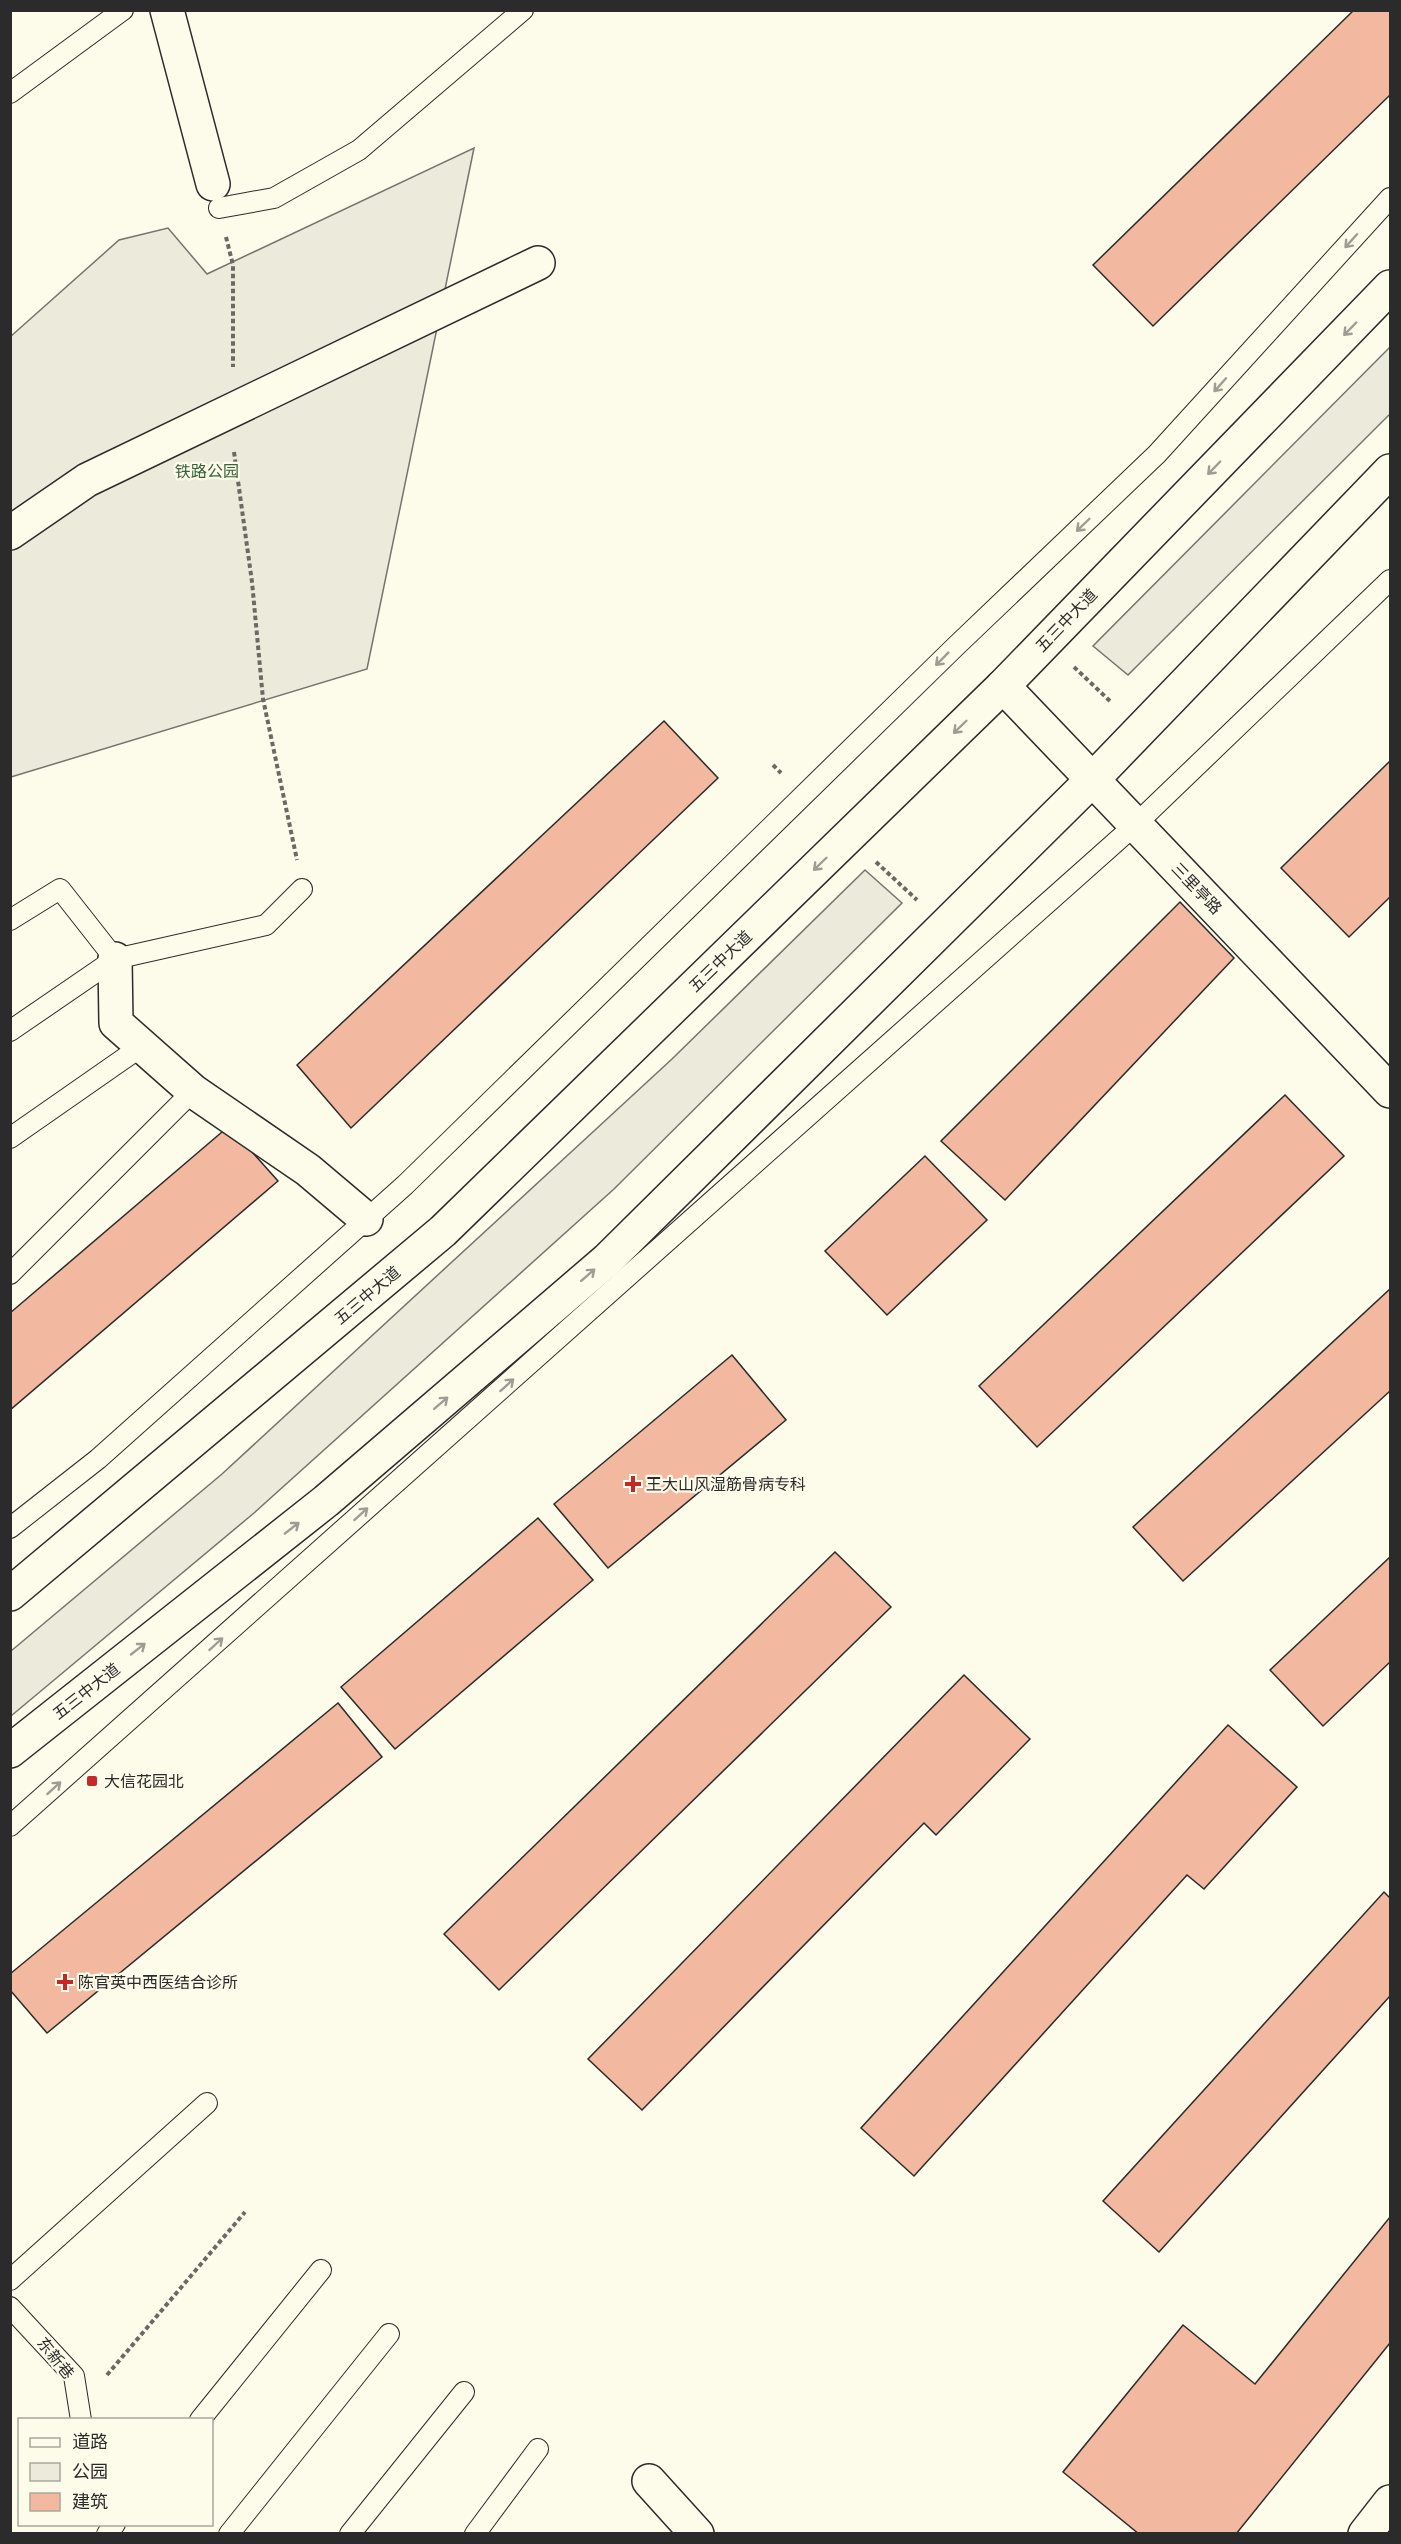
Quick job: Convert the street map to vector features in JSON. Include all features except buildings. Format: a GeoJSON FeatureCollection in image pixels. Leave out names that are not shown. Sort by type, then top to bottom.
{"type":"FeatureCollection","features":[{"type":"Feature","properties":{"kind":"main road"},"geometry":{"type":"LineString","coordinates":[[167,10],[216,196]]}},
{"type":"Feature","properties":{"kind":"main road"},"geometry":{"type":"LineString","coordinates":[[10,533],[87,480],[538,262]]}},
{"type":"Feature","properties":{"kind":"main road","name":"五三中大道"},"geometry":{"type":"LineString","coordinates":[[10,1594],[443,1231],[1003,686],[1390,286]]}},
{"type":"Feature","properties":{"kind":"main road","name":"五三中大道"},"geometry":{"type":"LineString","coordinates":[[10,1751],[326,1501],[607,1260],[1093,779],[1390,471]]}},
{"type":"Feature","properties":{"kind":"main road","name":"三里亭路"},"geometry":{"type":"LineString","coordinates":[[1003,686],[1390,1091]]}},
{"type":"Feature","properties":{"kind":"main road"},"geometry":{"type":"LineString","coordinates":[[115,959],[116,1023],[193,1091],[308,1170],[366,1219]]}},
{"type":"Feature","properties":{"kind":"main road"},"geometry":{"type":"LineString","coordinates":[[649,2481],[697,2534]]}},
{"type":"Feature","properties":{"kind":"main road"},"geometry":{"type":"LineString","coordinates":[[1365,2534],[1390,2502]]}},
{"type":"Feature","properties":{"kind":"lane"},"geometry":{"type":"LineString","coordinates":[[10,93],[123,10]]}},
{"type":"Feature","properties":{"kind":"lane"},"geometry":{"type":"LineString","coordinates":[[216,196],[273,198],[359,150],[524,10]]}},
{"type":"Feature","properties":{"kind":"lane"},"geometry":{"type":"LineString","coordinates":[[10,1528],[98,1459],[366,1219],[805,796],[955,647],[1157,454],[1390,198]]}},
{"type":"Feature","properties":{"kind":"lane"},"geometry":{"type":"LineString","coordinates":[[10,1827],[1136,824],[1390,580]]}},
{"type":"Feature","properties":{"kind":"lane"},"geometry":{"type":"LineString","coordinates":[[10,920],[60,889],[115,959]]}},
{"type":"Feature","properties":{"kind":"lane"},"geometry":{"type":"LineString","coordinates":[[10,1031],[115,959],[266,925],[302,889]]}},
{"type":"Feature","properties":{"kind":"lane"},"geometry":{"type":"LineString","coordinates":[[10,1138],[142,1046]]}},
{"type":"Feature","properties":{"kind":"lane"},"geometry":{"type":"LineString","coordinates":[[10,1274],[193,1091]]}},
{"type":"Feature","properties":{"kind":"lane"},"geometry":{"type":"LineString","coordinates":[[10,2280],[207,2103]]}},
{"type":"Feature","properties":{"kind":"lane"},"geometry":{"type":"LineString","coordinates":[[202,2418],[321,2270]]}},
{"type":"Feature","properties":{"kind":"lane","name":"东新巷"},"geometry":{"type":"LineString","coordinates":[[10,2307],[74,2376],[80,2413]]}},
{"type":"Feature","properties":{"kind":"lane"},"geometry":{"type":"LineString","coordinates":[[229,2534],[389,2334]]}},
{"type":"Feature","properties":{"kind":"lane"},"geometry":{"type":"LineString","coordinates":[[350,2534],[464,2392]]}},
{"type":"Feature","properties":{"kind":"lane"},"geometry":{"type":"LineString","coordinates":[[475,2534],[538,2449]]}},
{"type":"Feature","properties":{"kind":"path"},"geometry":{"type":"LineString","coordinates":[[216,196],[233,265],[233,444],[252,582],[263,699],[302,889]]}},
{"type":"Feature","properties":{"kind":"path"},"geometry":{"type":"LineString","coordinates":[[1046,641],[1141,730]]}},
{"type":"Feature","properties":{"kind":"path"},"geometry":{"type":"LineString","coordinates":[[773,765],[805,796]]}},
{"type":"Feature","properties":{"kind":"path"},"geometry":{"type":"LineString","coordinates":[[848,836],[944,926]]}},
{"type":"Feature","properties":{"kind":"path"},"geometry":{"type":"LineString","coordinates":[[80,2413],[245,2212]]}},
{"type":"Feature","properties":{"kind":"green space","name":"铁路公园"},"geometry":{"type":"Polygon","coordinates":[[[474,148],[367,669],[11,777],[10,337],[119,240],[168,228],[207,274],[474,148]]]}},
{"type":"Feature","properties":{"kind":"green space"},"geometry":{"type":"Polygon","coordinates":[[[1390,347],[1390,414],[1128,675],[1093,646],[1390,347]]]}},
{"type":"Feature","properties":{"kind":"green space"},"geometry":{"type":"Polygon","coordinates":[[[865,870],[902,903],[614,1189],[254,1513],[11,1716],[11,1651],[222,1474],[672,1059],[865,870]]]}},
{"type":"Feature","properties":{"kind":"place","name":"王大山风湿筋骨病专科"},"geometry":{"type":"Point","coordinates":[633,1484]}},
{"type":"Feature","properties":{"kind":"place","name":"大信花园北"},"geometry":{"type":"Point","coordinates":[92,1781]}},
{"type":"Feature","properties":{"kind":"place","name":"陈官英中西医结合诊所"},"geometry":{"type":"Point","coordinates":[65,1982]}}]}
